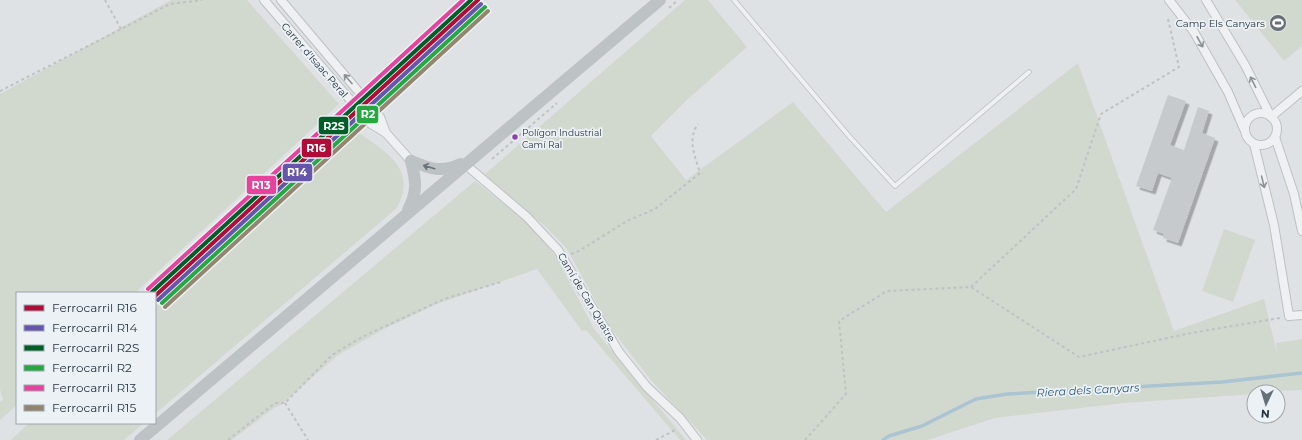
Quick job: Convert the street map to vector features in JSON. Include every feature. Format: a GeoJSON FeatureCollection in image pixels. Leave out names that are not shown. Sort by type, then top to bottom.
{"type":"FeatureCollection","features":[{"type":"Feature","properties":{"kind":"street","name":"Carrer d'Isaac Peral"},"geometry":{"type":"LineString","coordinates":[[264,0],[371,124],[386,133],[411,161]]}},
{"type":"Feature","properties":{"kind":"street","name":"Carrer d'Isaac Peral"},"geometry":{"type":"LineString","coordinates":[[281,0],[380,117],[386,133]]}},
{"type":"Feature","properties":{"kind":"street"},"geometry":{"type":"LineString","coordinates":[[140,440],[660,0]]}},
{"type":"Feature","properties":{"kind":"street"},"geometry":{"type":"LineString","coordinates":[[1169,0],[1194,32],[1228,92],[1247,138],[1254,144],[1274,225],[1289,316],[1302,315]]}},
{"type":"Feature","properties":{"kind":"street"},"geometry":{"type":"LineString","coordinates":[[1206,0],[1245,65],[1271,117],[1275,122],[1277,130],[1275,137],[1294,194],[1302,231]]}},
{"type":"Feature","properties":{"kind":"street"},"geometry":{"type":"LineString","coordinates":[[1271,117],[1302,91]]}},
{"type":"Feature","properties":{"kind":"street"},"geometry":{"type":"LineString","coordinates":[[1244,129],[1246,122],[1251,116],[1257,113],[1264,113],[1271,117]]}},
{"type":"Feature","properties":{"kind":"street"},"geometry":{"type":"LineString","coordinates":[[1254,144],[1266,144],[1275,137]]}},
{"type":"Feature","properties":{"kind":"street"},"geometry":{"type":"LineString","coordinates":[[411,161],[430,168],[447,170],[469,162]]}},
{"type":"Feature","properties":{"kind":"street"},"geometry":{"type":"LineString","coordinates":[[406,214],[414,198],[416,187],[411,161]]}},
{"type":"Feature","properties":{"kind":"street","name":"Camí de Can Quatre"},"geometry":{"type":"LineString","coordinates":[[469,162],[527,217],[558,250],[619,352],[647,387],[685,425],[697,440]]}},
{"type":"Feature","properties":{"kind":"lane"},"geometry":{"type":"LineString","coordinates":[[734,0],[848,135],[895,186],[1029,72]]}},
{"type":"Feature","properties":{"kind":"path"},"geometry":{"type":"LineString","coordinates":[[105,0],[121,29]]}},
{"type":"Feature","properties":{"kind":"path"},"geometry":{"type":"LineString","coordinates":[[0,91],[170,4],[202,0]]}},
{"type":"Feature","properties":{"kind":"path"},"geometry":{"type":"LineString","coordinates":[[971,288],[1076,189],[1101,114],[1179,67],[1168,19]]}},
{"type":"Feature","properties":{"kind":"path"},"geometry":{"type":"LineString","coordinates":[[562,257],[579,251],[626,221],[655,209],[700,173],[692,147],[693,130],[698,124]]}},
{"type":"Feature","properties":{"kind":"path"},"geometry":{"type":"LineString","coordinates":[[228,440],[275,403],[285,403],[332,355],[362,337],[444,298],[500,282]]}},
{"type":"Feature","properties":{"kind":"path"},"geometry":{"type":"LineString","coordinates":[[805,440],[846,394],[839,321],[887,291],[971,288],[1079,357],[1186,334],[1289,316]]}},
{"type":"Feature","properties":{"kind":"path"},"geometry":{"type":"LineString","coordinates":[[285,403],[308,440]]}},
{"type":"Feature","properties":{"kind":"path"},"geometry":{"type":"LineString","coordinates":[[656,440],[685,425]]}},
{"type":"Feature","properties":{"kind":"shaded area"},"geometry":{"type":"Polygon","coordinates":[[[171,0],[247,0],[339,104],[136,292],[16,292],[16,406],[0,420],[0,402],[3,400],[0,389],[0,94],[171,0]]]}},
{"type":"Feature","properties":{"kind":"shaded area"},"geometry":{"type":"Polygon","coordinates":[[[685,0],[708,0],[747,47],[689,98],[651,136],[686,180],[793,102],[886,212],[1078,63],[1174,331],[1264,299],[1277,353],[1276,343],[1302,339],[1302,390],[1286,391],[1286,384],[1246,384],[1246,395],[1124,403],[995,418],[928,440],[707,440],[650,379],[609,326],[567,249],[546,227],[484,175],[685,0]]]}},
{"type":"Feature","properties":{"kind":"shaded area","name":"Camp Els Canyars"},"geometry":{"type":"Polygon","coordinates":[[[1235,0],[1302,0],[1302,46],[1284,61],[1235,0]]]}},
{"type":"Feature","properties":{"kind":"shaded area"},"geometry":{"type":"Polygon","coordinates":[[[352,128],[385,152],[394,160],[400,170],[403,181],[403,193],[397,208],[156,413],[156,306],[352,128]]]}},
{"type":"Feature","properties":{"kind":"shaded area"},"geometry":{"type":"Polygon","coordinates":[[[475,181],[531,226],[557,258],[594,329],[686,440],[680,440],[586,330],[582,331],[537,269],[437,304],[386,328],[338,355],[281,405],[274,408],[232,440],[167,440],[475,181]]]}},
{"type":"Feature","properties":{"kind":"shaded area"},"geometry":{"type":"Polygon","coordinates":[[[1224,229],[1255,240],[1233,302],[1202,291],[1224,229]]]}},
{"type":"Feature","properties":{"kind":"shaded area"},"geometry":{"type":"Polygon","coordinates":[[[28,424],[143,424],[124,440],[11,440],[28,424]]]}},
{"type":"Feature","properties":{"kind":"building"},"geometry":{"type":"Polygon","coordinates":[[[1168,95],[1186,101],[1170,145],[1184,150],[1198,107],[1209,111],[1202,133],[1215,138],[1178,243],[1163,238],[1164,234],[1153,230],[1172,178],[1158,173],[1152,191],[1136,186],[1168,95]]]}},
{"type":"Feature","properties":{"kind":"waterway","name":"Riera dels Canyars"},"geometry":{"type":"LineString","coordinates":[[883,440],[889,436],[922,426],[976,399],[1007,394],[1222,382],[1302,373]]}},
{"type":"Feature","properties":{"kind":"rail line","name":"R13"},"geometry":{"type":"LineString","coordinates":[[148,289],[463,0]]}},
{"type":"Feature","properties":{"kind":"rail line","name":"R2S"},"geometry":{"type":"LineString","coordinates":[[152,292],[471,0]]}},
{"type":"Feature","properties":{"kind":"rail line","name":"R16"},"geometry":{"type":"LineString","coordinates":[[156,295],[478,0]]}},
{"type":"Feature","properties":{"kind":"rail line","name":"R14"},"geometry":{"type":"LineString","coordinates":[[158,300],[481,4]]}},
{"type":"Feature","properties":{"kind":"rail line","name":"R2"},"geometry":{"type":"LineString","coordinates":[[162,303],[485,7]]}},
{"type":"Feature","properties":{"kind":"rail line","name":"R15"},"geometry":{"type":"LineString","coordinates":[[165,307],[488,11]]}},
{"type":"Feature","properties":{"kind":"place","name":"Camp Els Canyars"},"geometry":{"type":"Point","coordinates":[1278,23]}},
{"type":"Feature","properties":{"kind":"place","name":"Polígon Industrial Camí Ral"},"geometry":{"type":"Point","coordinates":[515,137]}}]}
